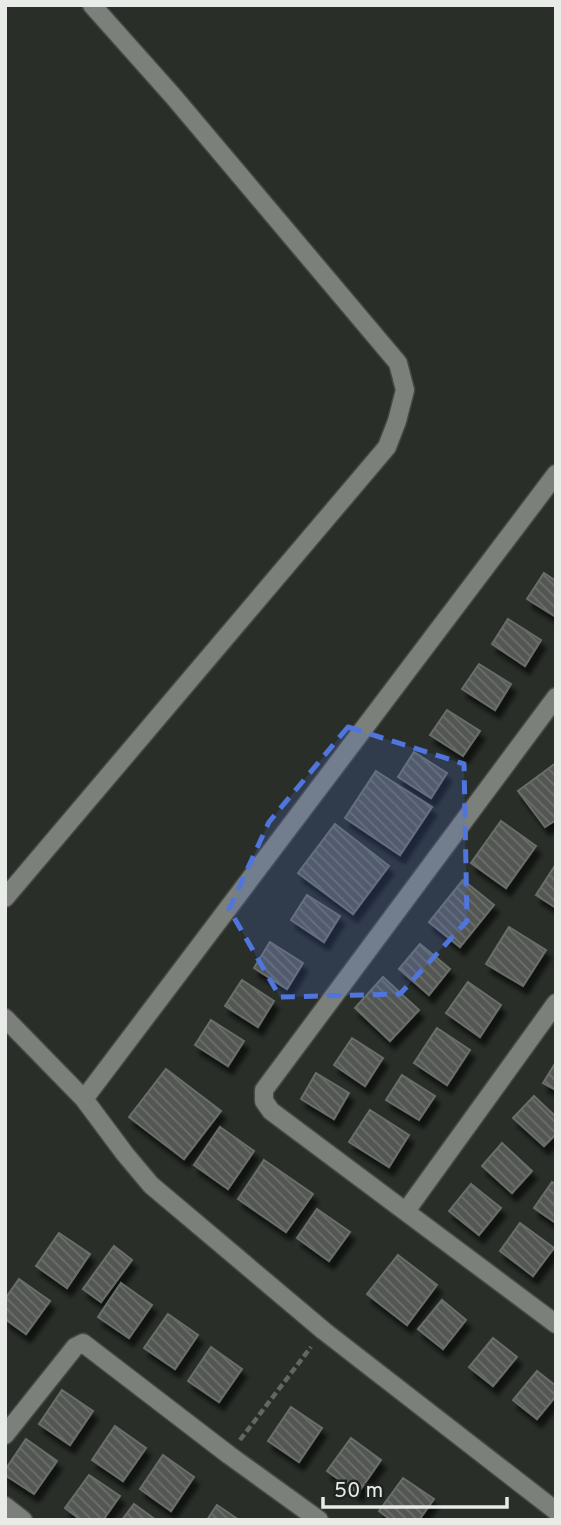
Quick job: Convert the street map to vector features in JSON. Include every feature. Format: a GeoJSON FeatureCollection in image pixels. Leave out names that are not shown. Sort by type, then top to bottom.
{"type":"FeatureCollection","features":[{"type":"Feature","properties":{"kind":"street"},"geometry":{"type":"LineString","coordinates":[[5,898],[387,447],[405,390],[398,363],[173,96],[92,5]]}},
{"type":"Feature","properties":{"kind":"street"},"geometry":{"type":"LineString","coordinates":[[84,1098],[556,474]]}},
{"type":"Feature","properties":{"kind":"street"},"geometry":{"type":"LineString","coordinates":[[553,1317],[271,1111],[264,1101],[264,1090],[556,697]]}},
{"type":"Feature","properties":{"kind":"street"},"geometry":{"type":"LineString","coordinates":[[530,733],[556,718]]}},
{"type":"Feature","properties":{"kind":"street"},"geometry":{"type":"LineString","coordinates":[[406,1211],[556,1003]]}},
{"type":"Feature","properties":{"kind":"street"},"geometry":{"type":"LineString","coordinates":[[5,1018],[84,1098],[151,1185],[324,1331],[556,1511]]}},
{"type":"Feature","properties":{"kind":"street"},"geometry":{"type":"LineString","coordinates":[[5,1435],[75,1347],[83,1343],[319,1520]]}},
{"type":"Feature","properties":{"kind":"street"},"geometry":{"type":"LineString","coordinates":[[5,1506],[23,1520]]}},
{"type":"Feature","properties":{"kind":"path"},"geometry":{"type":"LineString","coordinates":[[229,1455],[324,1331]]}},
{"type":"Feature","properties":{"kind":"highlighted area"},"geometry":{"type":"Polygon","coordinates":[[[348,727],[464,764],[467,921],[400,994],[280,997],[229,909],[269,822],[348,727]]]}},
{"type":"Feature","properties":{"kind":"building"},"geometry":{"type":"Polygon","coordinates":[[[544,573],[556,581],[556,617],[527,599],[544,573]]]}},
{"type":"Feature","properties":{"kind":"building"},"geometry":{"type":"Polygon","coordinates":[[[508,619],[541,640],[525,666],[492,644],[508,619]]]}},
{"type":"Feature","properties":{"kind":"building"},"geometry":{"type":"Polygon","coordinates":[[[479,664],[511,684],[495,710],[462,689],[479,664]]]}},
{"type":"Feature","properties":{"kind":"building"},"geometry":{"type":"Polygon","coordinates":[[[447,710],[480,731],[463,756],[430,735],[447,710]]]}},
{"type":"Feature","properties":{"kind":"building"},"geometry":{"type":"Polygon","coordinates":[[[414,752],[447,773],[431,798],[398,777],[414,752]]]}},
{"type":"Feature","properties":{"kind":"building"},"geometry":{"type":"Polygon","coordinates":[[[556,763],[556,820],[545,827],[518,791],[556,763]]]}},
{"type":"Feature","properties":{"kind":"building"},"geometry":{"type":"Polygon","coordinates":[[[376,771],[432,807],[400,855],[345,818],[376,771]]]}},
{"type":"Feature","properties":{"kind":"building"},"geometry":{"type":"Polygon","coordinates":[[[501,821],[536,846],[506,888],[471,863],[501,821]]]}},
{"type":"Feature","properties":{"kind":"building"},"geometry":{"type":"Polygon","coordinates":[[[335,824],[389,866],[353,914],[298,873],[335,824]]]}},
{"type":"Feature","properties":{"kind":"building"},"geometry":{"type":"Polygon","coordinates":[[[556,864],[556,908],[536,895],[556,864]]]}},
{"type":"Feature","properties":{"kind":"building"},"geometry":{"type":"Polygon","coordinates":[[[463,880],[494,905],[460,947],[429,922],[463,880]]]}},
{"type":"Feature","properties":{"kind":"building"},"geometry":{"type":"Polygon","coordinates":[[[307,895],[340,916],[324,942],[291,920],[307,895]]]}},
{"type":"Feature","properties":{"kind":"building"},"geometry":{"type":"Polygon","coordinates":[[[509,927],[546,950],[523,986],[486,964],[509,927]]]}},
{"type":"Feature","properties":{"kind":"building"},"geometry":{"type":"Polygon","coordinates":[[[270,942],[303,963],[287,989],[254,968],[270,942]]]}},
{"type":"Feature","properties":{"kind":"building"},"geometry":{"type":"Polygon","coordinates":[[[420,944],[450,969],[429,995],[399,969],[420,944]]]}},
{"type":"Feature","properties":{"kind":"building"},"geometry":{"type":"Polygon","coordinates":[[[383,977],[419,1010],[390,1041],[355,1008],[383,977]]]}},
{"type":"Feature","properties":{"kind":"building"},"geometry":{"type":"Polygon","coordinates":[[[242,980],[274,1001],[258,1027],[225,1006],[242,980]]]}},
{"type":"Feature","properties":{"kind":"building"},"geometry":{"type":"Polygon","coordinates":[[[468,982],[501,1005],[480,1037],[446,1013],[468,982]]]}},
{"type":"Feature","properties":{"kind":"building"},"geometry":{"type":"Polygon","coordinates":[[[211,1020],[244,1041],[228,1066],[195,1045],[211,1020]]]}},
{"type":"Feature","properties":{"kind":"building"},"geometry":{"type":"Polygon","coordinates":[[[437,1028],[470,1050],[447,1085],[414,1063],[437,1028]]]}},
{"type":"Feature","properties":{"kind":"building"},"geometry":{"type":"Polygon","coordinates":[[[352,1038],[383,1058],[365,1086],[334,1065],[352,1038]]]}},
{"type":"Feature","properties":{"kind":"building"},"geometry":{"type":"Polygon","coordinates":[[[556,1062],[556,1090],[543,1083],[556,1062]]]}},
{"type":"Feature","properties":{"kind":"building"},"geometry":{"type":"Polygon","coordinates":[[[166,1069],[221,1111],[184,1159],[129,1117],[166,1069]]]}},
{"type":"Feature","properties":{"kind":"building"},"geometry":{"type":"Polygon","coordinates":[[[316,1073],[349,1093],[334,1119],[301,1099],[316,1073]]]}},
{"type":"Feature","properties":{"kind":"building"},"geometry":{"type":"Polygon","coordinates":[[[402,1075],[435,1096],[419,1120],[386,1100],[402,1075]]]}},
{"type":"Feature","properties":{"kind":"building"},"geometry":{"type":"Polygon","coordinates":[[[534,1096],[556,1117],[556,1134],[544,1146],[513,1118],[534,1096]]]}},
{"type":"Feature","properties":{"kind":"building"},"geometry":{"type":"Polygon","coordinates":[[[370,1110],[409,1135],[389,1167],[349,1142],[370,1110]]]}},
{"type":"Feature","properties":{"kind":"building"},"geometry":{"type":"Polygon","coordinates":[[[220,1127],[254,1151],[228,1189],[194,1165],[220,1127]]]}},
{"type":"Feature","properties":{"kind":"building"},"geometry":{"type":"Polygon","coordinates":[[[502,1143],[532,1171],[512,1193],[482,1166],[502,1143]]]}},
{"type":"Feature","properties":{"kind":"building"},"geometry":{"type":"Polygon","coordinates":[[[264,1160],[313,1194],[286,1232],[238,1199],[264,1160]]]}},
{"type":"Feature","properties":{"kind":"building"},"geometry":{"type":"Polygon","coordinates":[[[552,1182],[556,1184],[556,1223],[534,1208],[552,1182]]]}},
{"type":"Feature","properties":{"kind":"building"},"geometry":{"type":"Polygon","coordinates":[[[471,1184],[501,1208],[479,1235],[449,1211],[471,1184]]]}},
{"type":"Feature","properties":{"kind":"building"},"geometry":{"type":"Polygon","coordinates":[[[317,1209],[350,1232],[329,1261],[297,1238],[317,1209]]]}},
{"type":"Feature","properties":{"kind":"building"},"geometry":{"type":"Polygon","coordinates":[[[520,1223],[554,1248],[533,1276],[500,1251],[520,1223]]]}},
{"type":"Feature","properties":{"kind":"building"},"geometry":{"type":"Polygon","coordinates":[[[59,1233],[90,1254],[67,1288],[36,1266],[59,1233]]]}},
{"type":"Feature","properties":{"kind":"building"},"geometry":{"type":"Polygon","coordinates":[[[114,1246],[132,1260],[101,1302],[83,1289],[114,1246]]]}},
{"type":"Feature","properties":{"kind":"building"},"geometry":{"type":"Polygon","coordinates":[[[398,1255],[437,1285],[407,1325],[367,1294],[398,1255]]]}},
{"type":"Feature","properties":{"kind":"building"},"geometry":{"type":"Polygon","coordinates":[[[19,1279],[50,1301],[26,1334],[5,1319],[5,1299],[19,1279]]]}},
{"type":"Feature","properties":{"kind":"building"},"geometry":{"type":"Polygon","coordinates":[[[121,1283],[152,1305],[129,1338],[98,1317],[121,1283]]]}},
{"type":"Feature","properties":{"kind":"building"},"geometry":{"type":"Polygon","coordinates":[[[442,1300],[466,1320],[443,1349],[418,1329],[442,1300]]]}},
{"type":"Feature","properties":{"kind":"building"},"geometry":{"type":"Polygon","coordinates":[[[168,1314],[198,1335],[175,1369],[144,1348],[168,1314]]]}},
{"type":"Feature","properties":{"kind":"building"},"geometry":{"type":"Polygon","coordinates":[[[493,1338],[517,1357],[493,1386],[469,1367],[493,1338]]]}},
{"type":"Feature","properties":{"kind":"building"},"geometry":{"type":"Polygon","coordinates":[[[211,1347],[242,1369],[219,1402],[188,1381],[211,1347]]]}},
{"type":"Feature","properties":{"kind":"building"},"geometry":{"type":"Polygon","coordinates":[[[537,1371],[556,1386],[556,1396],[537,1419],[513,1400],[537,1371]]]}},
{"type":"Feature","properties":{"kind":"building"},"geometry":{"type":"Polygon","coordinates":[[[62,1390],[93,1411],[70,1445],[39,1424],[62,1390]]]}},
{"type":"Feature","properties":{"kind":"building"},"geometry":{"type":"Polygon","coordinates":[[[291,1407],[322,1428],[299,1462],[268,1441],[291,1407]]]}},
{"type":"Feature","properties":{"kind":"building"},"geometry":{"type":"Polygon","coordinates":[[[115,1426],[146,1448],[123,1481],[92,1460],[115,1426]]]}},
{"type":"Feature","properties":{"kind":"building"},"geometry":{"type":"Polygon","coordinates":[[[351,1438],[381,1460],[358,1493],[327,1471],[351,1438]]]}},
{"type":"Feature","properties":{"kind":"building"},"geometry":{"type":"Polygon","coordinates":[[[26,1439],[57,1461],[34,1494],[5,1475],[5,1470],[26,1439]]]}},
{"type":"Feature","properties":{"kind":"building"},"geometry":{"type":"Polygon","coordinates":[[[163,1455],[194,1477],[171,1511],[140,1489],[163,1455]]]}},
{"type":"Feature","properties":{"kind":"building"},"geometry":{"type":"Polygon","coordinates":[[[89,1475],[120,1496],[103,1520],[81,1520],[65,1508],[89,1475]]]}},
{"type":"Feature","properties":{"kind":"building"},"geometry":{"type":"Polygon","coordinates":[[[403,1478],[434,1499],[419,1520],[391,1520],[379,1511],[403,1478]]]}},
{"type":"Feature","properties":{"kind":"building"},"geometry":{"type":"Polygon","coordinates":[[[134,1504],[156,1520],[122,1520],[134,1504]]]}},
{"type":"Feature","properties":{"kind":"building"},"geometry":{"type":"Polygon","coordinates":[[[217,1505],[239,1520],[207,1520],[217,1505]]]}}]}
